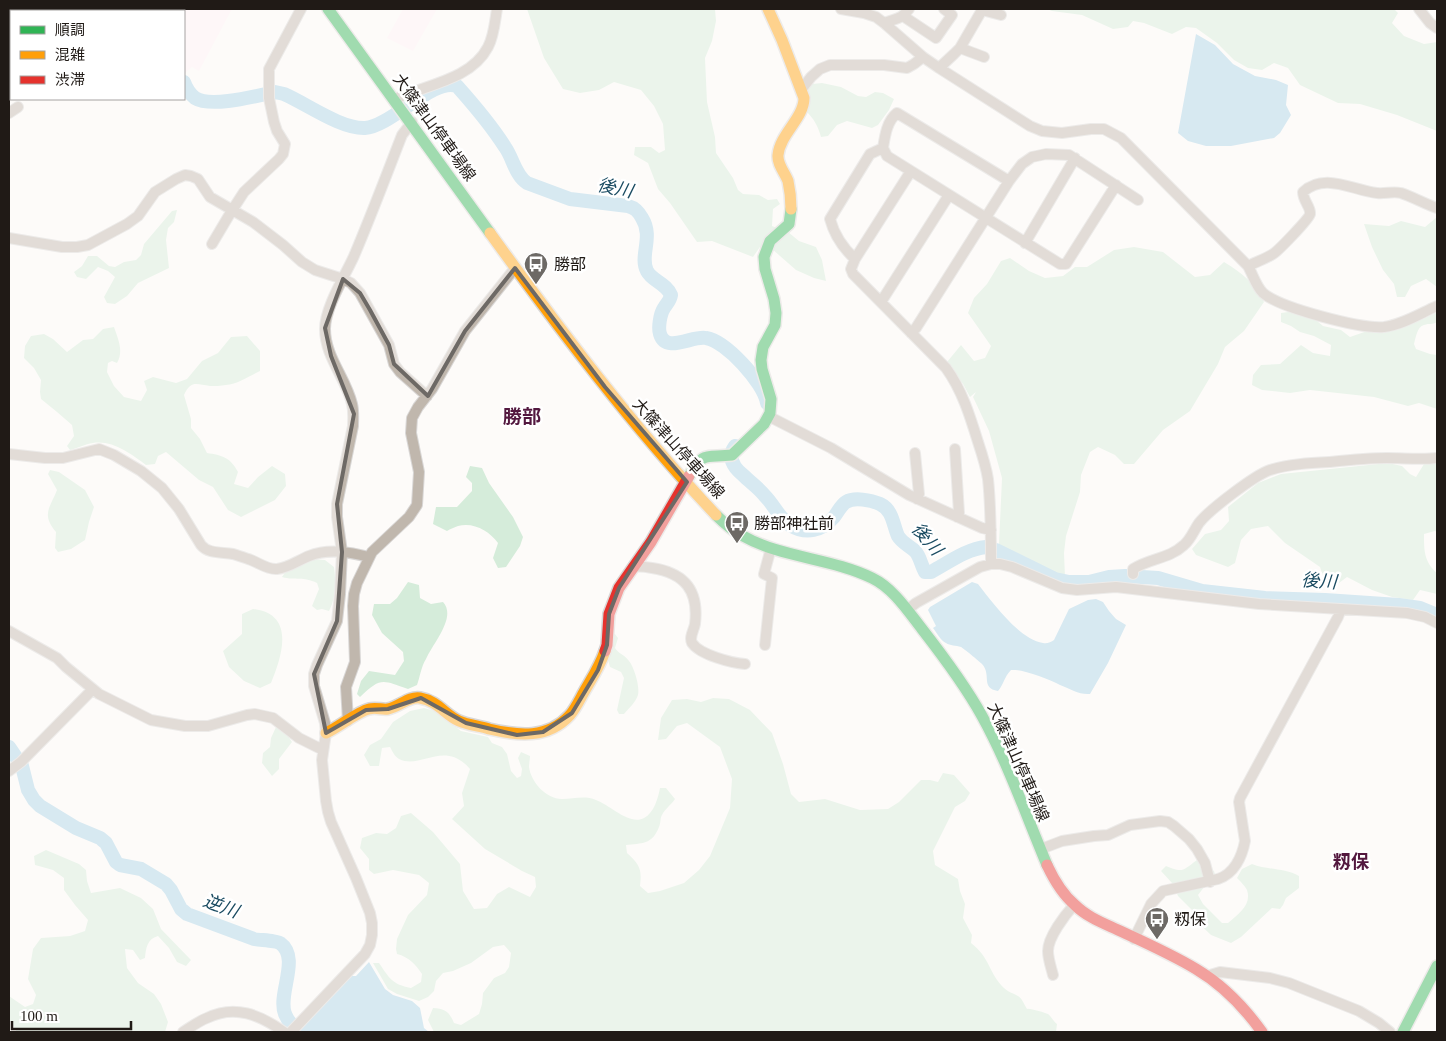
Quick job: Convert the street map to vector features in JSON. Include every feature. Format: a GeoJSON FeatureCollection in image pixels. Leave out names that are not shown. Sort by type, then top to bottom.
{"type":"FeatureCollection","features":[{"type":"Feature","properties":{"kind":"main road","name":"大篠津山停車場線"},"geometry":{"type":"LineString","coordinates":[[328,9],[515,268],[605,387],[654,446],[728,526],[750,539],[771,548],[848,568],[873,578],[888,589],[907,610],[972,698],[1000,754],[1040,849],[1061,890],[1074,905],[1091,917],[1207,976],[1231,996],[1262,1032]]}},
{"type":"Feature","properties":{"kind":"main road"},"geometry":{"type":"LineString","coordinates":[[326,733],[366,710],[394,707],[414,698],[421,698],[437,704],[459,721],[494,731],[528,735],[543,732],[562,723],[572,713],[601,663],[607,645],[609,614],[619,588],[650,542],[700,459],[730,456],[761,428],[770,417],[772,406],[770,394],[760,358],[776,320],[775,304],[764,259],[766,248],[774,237],[790,222],[788,179],[778,160],[778,156],[782,142],[804,104],[804,98],[768,9]]}},
{"type":"Feature","properties":{"kind":"main road"},"geometry":{"type":"LineString","coordinates":[[1403,1032],[1437,966]]}},
{"type":"Feature","properties":{"kind":"street"},"geometry":{"type":"LineString","coordinates":[[212,244],[244,192],[283,154],[284,144],[277,131],[269,94],[269,69],[301,9]]}},
{"type":"Feature","properties":{"kind":"street"},"geometry":{"type":"LineString","coordinates":[[396,101],[451,79],[465,71],[479,59],[489,46],[493,35],[497,9]]}},
{"type":"Feature","properties":{"kind":"street"},"geometry":{"type":"LineString","coordinates":[[841,9],[876,17],[939,68],[1030,126],[1042,131],[1062,133],[1092,129],[1104,130],[1121,138],[1248,266],[1263,293],[1274,300],[1339,321],[1384,327],[1397,324],[1437,306]]}},
{"type":"Feature","properties":{"kind":"street"},"geometry":{"type":"LineString","coordinates":[[884,22],[897,20],[906,12],[936,38],[952,15],[944,9]]}},
{"type":"Feature","properties":{"kind":"street"},"geometry":{"type":"LineString","coordinates":[[1419,9],[1430,23],[1437,28]]}},
{"type":"Feature","properties":{"kind":"street"},"geometry":{"type":"LineString","coordinates":[[939,68],[960,48],[982,10],[1001,15]]}},
{"type":"Feature","properties":{"kind":"street"},"geometry":{"type":"LineString","coordinates":[[960,48],[984,57]]}},
{"type":"Feature","properties":{"kind":"street"},"geometry":{"type":"LineString","coordinates":[[801,90],[811,77],[830,65],[884,65],[907,68],[923,56]]}},
{"type":"Feature","properties":{"kind":"street"},"geometry":{"type":"LineString","coordinates":[[1009,182],[898,113],[889,122],[883,148],[887,156],[1060,264],[1066,264],[1116,185]]}},
{"type":"Feature","properties":{"kind":"street"},"geometry":{"type":"LineString","coordinates":[[183,1032],[208,1017],[230,1011],[241,1011],[291,1031],[365,954],[370,945],[372,935],[370,913],[328,812],[323,776],[325,723],[314,686],[314,674],[337,621],[342,552],[337,504],[354,414],[352,402],[344,381],[330,356],[325,328],[329,310],[371,215],[409,119]]}},
{"type":"Feature","properties":{"kind":"street"},"geometry":{"type":"LineString","coordinates":[[855,259],[839,240],[830,219],[870,154],[883,148]]}},
{"type":"Feature","properties":{"kind":"street"},"geometry":{"type":"LineString","coordinates":[[912,333],[1009,182],[1022,164],[1032,157],[1046,154],[1069,155],[1138,200]]}},
{"type":"Feature","properties":{"kind":"street"},"geometry":{"type":"LineString","coordinates":[[1025,243],[1075,158]]}},
{"type":"Feature","properties":{"kind":"street"},"geometry":{"type":"LineString","coordinates":[[911,171],[855,259],[851,269],[853,274],[946,368],[956,382],[984,461],[988,479],[991,564]]}},
{"type":"Feature","properties":{"kind":"street"},"geometry":{"type":"LineString","coordinates":[[9,238],[62,247],[88,245],[138,216],[156,192],[176,178],[185,175],[192,176],[198,179],[210,197],[253,222],[302,262],[315,270],[351,283],[360,293],[389,345],[394,364],[426,396]]}},
{"type":"Feature","properties":{"kind":"street"},"geometry":{"type":"LineString","coordinates":[[1248,266],[1274,254],[1306,222],[1310,215],[1303,198],[1303,192],[1318,182],[1330,182],[1379,194],[1398,192],[1437,208]]}},
{"type":"Feature","properties":{"kind":"street"},"geometry":{"type":"LineString","coordinates":[[881,302],[949,195]]}},
{"type":"Feature","properties":{"kind":"street"},"geometry":{"type":"LineString","coordinates":[[348,722],[346,687],[354,667],[355,658],[353,606],[357,583],[369,557],[409,516],[417,505],[419,472],[411,432],[412,418],[432,389],[465,331],[515,268]]}},
{"type":"Feature","properties":{"kind":"street"},"geometry":{"type":"LineString","coordinates":[[770,417],[831,448],[916,499],[982,528],[991,530]]}},
{"type":"Feature","properties":{"kind":"street"},"geometry":{"type":"LineString","coordinates":[[9,454],[63,458],[99,448],[114,454],[146,474],[162,488],[180,509],[201,545],[206,550],[230,554],[277,569],[322,552],[342,552],[369,557]]}},
{"type":"Feature","properties":{"kind":"street"},"geometry":{"type":"LineString","coordinates":[[955,450],[957,517]]}},
{"type":"Feature","properties":{"kind":"street"},"geometry":{"type":"LineString","coordinates":[[915,453],[919,494],[916,499]]}},
{"type":"Feature","properties":{"kind":"street"},"geometry":{"type":"LineString","coordinates":[[1134,574],[1133,569],[1137,566],[1165,557],[1185,545],[1199,523],[1207,515],[1257,476],[1270,470],[1289,466],[1371,459],[1437,458]]}},
{"type":"Feature","properties":{"kind":"street"},"geometry":{"type":"LineString","coordinates":[[765,645],[772,578],[764,574],[771,548]]}},
{"type":"Feature","properties":{"kind":"street"},"geometry":{"type":"LineString","coordinates":[[907,610],[980,567],[1000,564],[1012,567],[1062,588],[1077,590],[1116,587],[1259,604],[1408,613],[1425,617],[1437,623]]}},
{"type":"Feature","properties":{"kind":"street"},"geometry":{"type":"LineString","coordinates":[[633,567],[664,570],[688,585],[695,602],[695,624],[691,637],[692,642],[706,653],[727,661],[745,664]]}},
{"type":"Feature","properties":{"kind":"street"},"geometry":{"type":"LineString","coordinates":[[1134,939],[1151,904],[1162,891],[1210,882],[1230,873],[1238,860],[1246,840],[1240,798],[1341,609]]}},
{"type":"Feature","properties":{"kind":"street"},"geometry":{"type":"LineString","coordinates":[[9,632],[57,658],[99,694],[151,720],[185,726],[208,726],[247,715],[263,715],[273,718],[299,738],[323,750]]}},
{"type":"Feature","properties":{"kind":"street"},"geometry":{"type":"LineString","coordinates":[[9,771],[21,762],[92,688]]}},
{"type":"Feature","properties":{"kind":"street"},"geometry":{"type":"LineString","coordinates":[[1040,849],[1062,841],[1108,835],[1130,825],[1160,821],[1168,822],[1189,839],[1197,849],[1205,863],[1210,882]]}},
{"type":"Feature","properties":{"kind":"street"},"geometry":{"type":"LineString","coordinates":[[1053,975],[1049,961],[1048,949],[1050,942],[1054,933],[1074,905]]}},
{"type":"Feature","properties":{"kind":"street"},"geometry":{"type":"LineString","coordinates":[[1207,976],[1220,972],[1270,978],[1289,983],[1359,1011],[1380,1022],[1390,1032]]}},
{"type":"Feature","properties":{"kind":"highlighted area"},"geometry":{"type":"Polygon","coordinates":[[[515,268],[605,387],[687,482],[619,588],[609,614],[607,645],[598,670],[572,713],[543,732],[517,735],[466,723],[421,698],[388,709],[366,710],[326,733],[314,674],[337,621],[342,552],[337,504],[354,414],[331,356],[325,328],[343,279],[360,293],[389,345],[394,364],[428,396],[465,331],[515,268]]]}},
{"type":"Feature","properties":{"kind":"shaded area"},"geometry":{"type":"Polygon","coordinates":[[[232,9],[199,71],[192,67],[185,73],[185,10],[168,10],[232,9]]]}},
{"type":"Feature","properties":{"kind":"shaded area"},"geometry":{"type":"Polygon","coordinates":[[[403,9],[437,9],[413,51],[387,38],[403,9]]]}},
{"type":"Feature","properties":{"kind":"green space"},"geometry":{"type":"Polygon","coordinates":[[[527,9],[715,9],[716,21],[712,41],[705,58],[707,102],[715,137],[716,153],[733,178],[738,190],[743,194],[759,195],[768,200],[777,199],[780,204],[773,209],[772,226],[788,232],[799,241],[816,247],[822,260],[826,281],[796,270],[772,249],[760,247],[753,257],[712,241],[697,242],[658,189],[648,163],[634,155],[635,147],[651,147],[659,153],[665,150],[663,124],[654,106],[641,90],[614,82],[599,90],[580,93],[563,89],[544,58],[527,9]]]}},
{"type":"Feature","properties":{"kind":"green space"},"geometry":{"type":"Polygon","coordinates":[[[1047,9],[1394,9],[1398,13],[1392,23],[1404,36],[1424,44],[1437,42],[1437,131],[1397,115],[1360,104],[1338,103],[1300,85],[1288,68],[1274,63],[1262,70],[1248,68],[1234,60],[1217,43],[1196,28],[1186,27],[1172,34],[1144,23],[1133,21],[1128,27],[1113,29],[1082,15],[1047,9]]]}},
{"type":"Feature","properties":{"kind":"green space"},"geometry":{"type":"Polygon","coordinates":[[[822,83],[841,87],[858,96],[866,97],[875,92],[883,93],[894,99],[889,110],[878,125],[872,128],[847,121],[837,125],[828,136],[821,137],[819,129],[806,111],[806,93],[812,84],[822,83]]]}},
{"type":"Feature","properties":{"kind":"green space"},"geometry":{"type":"Polygon","coordinates":[[[177,210],[174,222],[168,228],[166,240],[169,268],[138,283],[127,296],[115,304],[107,303],[104,297],[115,277],[108,271],[98,267],[86,279],[77,277],[74,272],[82,266],[88,256],[97,256],[109,266],[115,267],[124,262],[136,260],[141,255],[144,244],[172,211],[177,210]]]}},
{"type":"Feature","properties":{"kind":"green space"},"geometry":{"type":"Polygon","coordinates":[[[1437,217],[1437,287],[1426,279],[1411,286],[1405,297],[1397,297],[1394,284],[1383,270],[1364,224],[1389,226],[1401,221],[1425,227],[1437,217]]]}},
{"type":"Feature","properties":{"kind":"green space"},"geometry":{"type":"Polygon","coordinates":[[[1134,247],[1163,252],[1195,277],[1210,275],[1224,262],[1247,279],[1264,302],[1244,331],[1225,347],[1218,364],[1190,411],[1163,430],[1134,464],[1124,464],[1115,455],[1098,447],[1090,452],[1081,475],[1080,492],[1066,536],[1064,553],[1065,576],[1057,577],[1005,551],[999,544],[1002,478],[989,431],[973,397],[976,392],[970,397],[947,362],[961,345],[974,361],[985,358],[991,346],[968,313],[974,298],[987,284],[1001,261],[1010,258],[1029,271],[1045,278],[1063,276],[1075,267],[1087,267],[1114,250],[1134,247]]]}},
{"type":"Feature","properties":{"kind":"green space"},"geometry":{"type":"Polygon","coordinates":[[[1295,311],[1316,320],[1323,326],[1341,330],[1350,337],[1370,330],[1407,326],[1436,313],[1437,322],[1422,326],[1417,333],[1414,344],[1416,349],[1437,355],[1437,409],[1419,403],[1408,406],[1374,397],[1310,390],[1290,393],[1262,390],[1252,385],[1253,375],[1261,365],[1280,364],[1301,345],[1313,353],[1330,356],[1331,345],[1281,322],[1281,313],[1295,311]]]}},
{"type":"Feature","properties":{"kind":"green space"},"geometry":{"type":"Polygon","coordinates":[[[114,327],[120,345],[120,354],[117,363],[112,361],[108,363],[107,372],[114,386],[124,397],[141,401],[147,390],[144,381],[153,377],[176,383],[187,379],[202,361],[218,353],[231,337],[247,336],[260,351],[260,371],[239,381],[220,386],[194,384],[189,387],[184,395],[191,419],[191,428],[200,439],[207,453],[226,458],[232,463],[238,472],[234,484],[248,488],[272,466],[285,474],[286,486],[275,500],[241,517],[228,510],[213,487],[199,480],[166,452],[158,456],[155,464],[146,465],[121,449],[108,444],[93,443],[70,450],[67,446],[74,436],[72,425],[41,399],[41,380],[34,368],[24,358],[25,346],[31,336],[44,334],[53,339],[67,352],[83,340],[93,339],[103,329],[114,327]]]}},
{"type":"Feature","properties":{"kind":"green space"},"geometry":{"type":"Polygon","coordinates":[[[1388,463],[1402,466],[1416,477],[1424,464],[1437,463],[1437,532],[1424,534],[1427,560],[1437,573],[1437,594],[1420,590],[1413,600],[1392,597],[1372,590],[1347,577],[1335,586],[1326,585],[1320,567],[1285,543],[1268,526],[1251,529],[1241,540],[1235,563],[1228,567],[1196,555],[1192,549],[1205,534],[1221,530],[1229,521],[1228,507],[1258,483],[1281,474],[1388,463]]]}},
{"type":"Feature","properties":{"kind":"green space"},"geometry":{"type":"Polygon","coordinates":[[[470,466],[482,468],[489,483],[513,517],[523,537],[520,546],[506,567],[498,568],[493,558],[498,543],[486,531],[475,526],[464,525],[447,531],[433,524],[436,507],[457,507],[472,491],[472,483],[466,477],[470,466]]]}},
{"type":"Feature","properties":{"kind":"green space"},"geometry":{"type":"Polygon","coordinates":[[[50,470],[59,472],[85,490],[94,507],[85,540],[71,549],[58,552],[55,548],[56,532],[51,526],[48,516],[48,511],[57,490],[48,474],[50,470]]]}},
{"type":"Feature","properties":{"kind":"green space"},"geometry":{"type":"Polygon","coordinates":[[[312,559],[325,560],[334,567],[335,589],[329,611],[317,610],[312,606],[319,589],[317,583],[282,577],[291,568],[312,559]]]}},
{"type":"Feature","properties":{"kind":"green space"},"geometry":{"type":"Polygon","coordinates":[[[408,582],[419,585],[420,598],[431,604],[443,602],[447,608],[446,622],[424,662],[417,685],[408,689],[382,682],[373,686],[360,697],[357,694],[361,681],[369,671],[395,675],[404,661],[403,652],[382,633],[372,615],[374,604],[390,604],[397,598],[408,582]]]}},
{"type":"Feature","properties":{"kind":"green space"},"geometry":{"type":"Polygon","coordinates":[[[253,609],[267,613],[276,619],[282,638],[279,661],[271,683],[260,688],[244,681],[229,667],[223,651],[242,634],[242,614],[253,609]]]}},
{"type":"Feature","properties":{"kind":"green space"},"geometry":{"type":"Polygon","coordinates":[[[615,634],[618,638],[615,648],[631,664],[638,687],[637,698],[624,714],[619,714],[617,710],[624,678],[621,672],[610,667],[608,660],[610,635],[615,634]]]}},
{"type":"Feature","properties":{"kind":"green space"},"geometry":{"type":"Polygon","coordinates":[[[713,698],[729,699],[750,710],[772,733],[791,794],[799,802],[825,799],[860,810],[888,809],[899,802],[921,780],[938,782],[943,773],[954,775],[970,793],[965,801],[955,807],[933,851],[935,865],[958,879],[965,904],[963,918],[972,935],[971,943],[982,954],[999,983],[1007,991],[1019,997],[1027,1009],[1048,1014],[1057,1024],[1056,1032],[434,1032],[428,1020],[433,1008],[446,1011],[454,1023],[461,1025],[479,1014],[483,993],[494,978],[505,973],[509,967],[511,953],[504,945],[493,947],[471,963],[443,973],[436,981],[434,991],[428,997],[419,1001],[388,989],[373,963],[379,963],[389,977],[400,985],[411,988],[421,982],[422,974],[420,971],[409,959],[397,954],[396,949],[397,939],[408,915],[427,895],[429,883],[419,875],[393,870],[374,874],[369,870],[369,859],[360,848],[362,838],[376,833],[387,834],[396,828],[401,816],[411,813],[433,832],[460,864],[463,891],[474,909],[487,908],[497,894],[509,887],[530,897],[536,887],[535,877],[485,849],[452,819],[464,806],[462,793],[470,769],[460,760],[451,756],[442,756],[407,761],[399,759],[390,747],[382,748],[379,766],[370,766],[364,755],[370,745],[381,739],[393,722],[410,711],[424,708],[435,711],[461,731],[488,737],[492,743],[502,747],[507,754],[511,771],[517,778],[521,776],[522,769],[518,758],[521,752],[530,756],[530,773],[540,789],[550,796],[562,799],[583,797],[592,799],[633,819],[638,820],[647,816],[655,805],[660,788],[666,788],[675,799],[662,815],[656,833],[646,842],[626,845],[627,853],[639,868],[641,875],[640,886],[648,893],[684,883],[699,870],[710,856],[730,808],[732,779],[720,747],[687,723],[677,726],[666,739],[658,740],[661,718],[672,700],[687,699],[701,702],[713,698]]]}},
{"type":"Feature","properties":{"kind":"green space"},"geometry":{"type":"Polygon","coordinates":[[[276,727],[287,734],[292,742],[279,759],[279,769],[272,776],[262,763],[263,753],[270,747],[271,738],[276,727]]]}},
{"type":"Feature","properties":{"kind":"green space"},"geometry":{"type":"Polygon","coordinates":[[[46,850],[79,864],[86,870],[91,893],[120,888],[141,898],[153,909],[161,929],[191,960],[186,966],[177,962],[169,948],[158,936],[151,939],[145,958],[140,960],[133,950],[125,949],[127,968],[138,983],[154,994],[161,1004],[168,1022],[165,1032],[17,1032],[9,1019],[9,996],[25,1007],[33,1004],[36,995],[28,979],[33,949],[41,938],[70,936],[85,931],[88,920],[64,890],[64,878],[53,870],[35,865],[34,856],[46,850]]]}},
{"type":"Feature","properties":{"kind":"green space"},"geometry":{"type":"Polygon","coordinates":[[[1197,860],[1214,871],[1215,874],[1209,879],[1198,895],[1203,904],[1222,923],[1228,923],[1246,905],[1248,900],[1247,890],[1237,878],[1242,869],[1252,864],[1294,873],[1299,876],[1299,888],[1286,898],[1280,909],[1272,908],[1241,937],[1231,943],[1211,935],[1194,919],[1192,910],[1178,896],[1172,883],[1161,871],[1166,866],[1182,870],[1197,860]]]}},
{"type":"Feature","properties":{"kind":"water"},"geometry":{"type":"Polygon","coordinates":[[[1196,34],[1215,45],[1233,64],[1255,76],[1276,80],[1288,85],[1286,105],[1291,115],[1280,133],[1274,138],[1231,146],[1206,146],[1188,141],[1178,133],[1196,34]]]}},
{"type":"Feature","properties":{"kind":"water"},"geometry":{"type":"Polygon","coordinates":[[[972,582],[978,584],[1016,628],[1034,640],[1044,643],[1054,640],[1069,609],[1088,600],[1096,599],[1103,602],[1116,619],[1126,625],[1108,663],[1090,694],[1079,693],[1042,677],[1016,670],[1011,670],[998,691],[989,687],[985,668],[982,664],[961,647],[949,645],[942,641],[933,628],[936,626],[928,610],[972,582]]]}},
{"type":"Feature","properties":{"kind":"water"},"geometry":{"type":"Polygon","coordinates":[[[369,962],[385,989],[393,995],[412,1001],[420,1008],[424,1028],[429,1032],[297,1032],[351,976],[356,976],[369,962]]]}},
{"type":"Feature","properties":{"kind":"waterway","name":"後川"},"geometry":{"type":"LineString","coordinates":[[185,84],[195,98],[212,102],[222,102],[275,92],[284,94],[345,125],[365,128],[375,126],[387,120],[436,89],[447,85],[457,86],[494,131],[508,151],[520,176],[527,183],[570,199],[628,206],[638,212],[647,232],[645,259],[647,271],[671,295],[660,321],[659,331],[663,340],[668,343],[674,343],[706,338],[724,347],[752,374],[767,403]]}},
{"type":"Feature","properties":{"kind":"waterway","name":"後川"},"geometry":{"type":"LineString","coordinates":[[735,446],[731,458],[736,469],[763,493],[783,519],[796,528],[808,531],[824,526],[846,502],[849,500],[863,500],[880,504],[888,510],[898,536],[917,553],[925,572],[931,572],[971,550],[986,547]]}},
{"type":"Feature","properties":{"kind":"waterway","name":"後川"},"geometry":{"type":"LineString","coordinates":[[996,550],[1055,579],[1069,582],[1089,582],[1109,577],[1125,576],[1158,578],[1202,591],[1265,598],[1399,605],[1420,608],[1437,615]]}},
{"type":"Feature","properties":{"kind":"waterway","name":"逆川"},"geometry":{"type":"LineString","coordinates":[[9,747],[22,766],[28,790],[40,806],[76,828],[100,838],[106,843],[116,862],[120,865],[141,869],[166,884],[181,909],[187,914],[254,939],[280,943],[286,950],[289,958],[283,1006],[291,1024],[300,1032]]}},
{"type":"Feature","properties":{"kind":"traffic: fast"},"geometry":{"type":"LineString","coordinates":[[328,9],[490,233]]}},
{"type":"Feature","properties":{"kind":"traffic: fast"},"geometry":{"type":"LineString","coordinates":[[689,476],[698,462],[706,457],[732,455],[764,424],[770,413],[771,399],[761,360],[763,347],[775,325],[776,313],[765,269],[764,257],[770,241],[789,224],[791,209]]}},
{"type":"Feature","properties":{"kind":"traffic: fast"},"geometry":{"type":"LineString","coordinates":[[716,515],[736,532],[758,543],[790,554],[856,571],[880,582],[893,594],[946,660],[982,716],[1008,771],[1047,865]]}},
{"type":"Feature","properties":{"kind":"traffic: fast"},"geometry":{"type":"LineString","coordinates":[[1403,1032],[1437,966]]}},
{"type":"Feature","properties":{"kind":"traffic: slow"},"geometry":{"type":"LineString","coordinates":[[768,9],[804,98],[800,112],[783,140],[778,155],[780,165],[788,181],[791,209]]}},
{"type":"Feature","properties":{"kind":"traffic: slow"},"geometry":{"type":"LineString","coordinates":[[490,233],[598,378],[685,482],[716,515]]}},
{"type":"Feature","properties":{"kind":"traffic: slow"},"geometry":{"type":"LineString","coordinates":[[326,733],[364,711],[372,708],[388,709],[416,698],[432,702],[466,724],[511,733],[532,734],[543,732],[561,723],[570,715],[596,672],[605,651]]}},
{"type":"Feature","properties":{"kind":"traffic: jam"},"geometry":{"type":"LineString","coordinates":[[605,651],[609,614],[619,588],[651,542],[689,476]]}},
{"type":"Feature","properties":{"kind":"traffic: jam"},"geometry":{"type":"LineString","coordinates":[[1047,865],[1062,891],[1070,901],[1085,913],[1167,953],[1206,975],[1232,997],[1262,1032]]}},
{"type":"Feature","properties":{"kind":"place","name":"勝部"},"geometry":{"type":"Point","coordinates":[536,285]}},
{"type":"Feature","properties":{"kind":"place","name":"勝部神社前"},"geometry":{"type":"Point","coordinates":[737,544]}},
{"type":"Feature","properties":{"kind":"place","name":"籾保"},"geometry":{"type":"Point","coordinates":[1157,940]}},
{"type":"Feature","properties":{"kind":"district","name":"勝部"},"geometry":{"type":"Point","coordinates":[522,416]}},
{"type":"Feature","properties":{"kind":"district","name":"籾保"},"geometry":{"type":"Point","coordinates":[1351,862]}}]}
